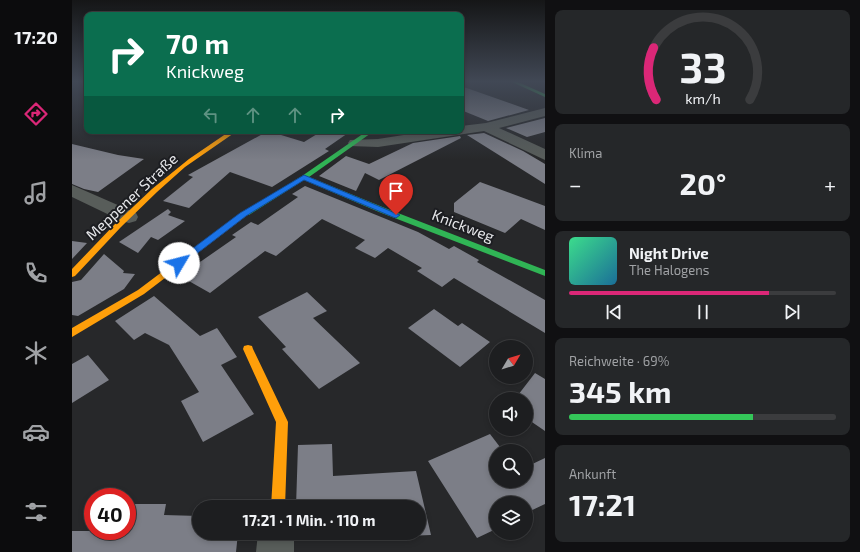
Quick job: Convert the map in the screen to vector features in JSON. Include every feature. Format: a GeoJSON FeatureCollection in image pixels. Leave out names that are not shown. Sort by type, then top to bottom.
{"type":"FeatureCollection","features":[{"type":"Feature","properties":{"kind":"street"},"geometry":{"type":"LineString","coordinates":[[464,130],[486,127],[545,112]]}},
{"type":"Feature","properties":{"kind":"street"},"geometry":{"type":"LineString","coordinates":[[486,127],[545,155]]}},
{"type":"Feature","properties":{"kind":"street","name":"Meppener Straße"},"geometry":{"type":"LineString","coordinates":[[72,274],[102,242],[167,179],[209,147],[229,134]]}},
{"type":"Feature","properties":{"kind":"street"},"geometry":{"type":"LineString","coordinates":[[72,333],[141,292],[243,215],[304,177],[367,134]]}},
{"type":"Feature","properties":{"kind":"street"},"geometry":{"type":"LineString","coordinates":[[355,143],[378,142],[435,134]]}},
{"type":"Feature","properties":{"kind":"street","name":"Knickweg"},"geometry":{"type":"LineString","coordinates":[[304,177],[382,210],[545,273]]}},
{"type":"Feature","properties":{"kind":"street"},"geometry":{"type":"LineString","coordinates":[[72,190],[129,217]]}},
{"type":"Feature","properties":{"kind":"street"},"geometry":{"type":"LineString","coordinates":[[248,349],[282,422],[278,500]]}},
{"type":"Feature","properties":{"kind":"street"},"geometry":{"type":"LineString","coordinates":[[276,540],[276,552]]}},
{"type":"Feature","properties":{"kind":"building"},"geometry":{"type":"Polygon","coordinates":[[[464,108],[523,108],[529,110],[488,121],[464,111],[464,108]]]}},
{"type":"Feature","properties":{"kind":"building"},"geometry":{"type":"Polygon","coordinates":[[[545,118],[545,132],[527,137],[506,128],[545,118]]]}},
{"type":"Feature","properties":{"kind":"building"},"geometry":{"type":"Polygon","coordinates":[[[484,133],[523,151],[545,164],[545,184],[467,135],[484,133]]]}},
{"type":"Feature","properties":{"kind":"building"},"geometry":{"type":"Polygon","coordinates":[[[263,134],[278,134],[304,142],[317,134],[347,134],[325,149],[329,151],[272,187],[230,172],[189,208],[163,201],[193,177],[188,175],[263,134]]]}},
{"type":"Feature","properties":{"kind":"building"},"geometry":{"type":"Polygon","coordinates":[[[460,136],[461,138],[379,180],[365,173],[356,191],[319,176],[346,156],[369,164],[413,143],[460,136]]]}},
{"type":"Feature","properties":{"kind":"building"},"geometry":{"type":"Polygon","coordinates":[[[72,144],[118,155],[144,159],[98,192],[84,189],[72,184],[72,144]]]}},
{"type":"Feature","properties":{"kind":"building"},"geometry":{"type":"Polygon","coordinates":[[[480,182],[545,206],[545,230],[521,219],[505,233],[454,212],[454,203],[480,182]]]}},
{"type":"Feature","properties":{"kind":"building"},"geometry":{"type":"Polygon","coordinates":[[[305,186],[418,232],[449,249],[454,246],[479,260],[477,262],[545,300],[545,333],[454,278],[442,287],[417,271],[422,268],[388,248],[375,258],[355,248],[365,240],[322,219],[276,256],[265,251],[210,293],[180,276],[236,237],[232,235],[251,222],[258,225],[298,197],[292,194],[305,186]]]}},
{"type":"Feature","properties":{"kind":"building"},"geometry":{"type":"Polygon","coordinates":[[[168,209],[171,212],[168,215],[185,221],[158,240],[151,237],[138,253],[119,242],[168,209]]]}},
{"type":"Feature","properties":{"kind":"building"},"geometry":{"type":"Polygon","coordinates":[[[72,241],[87,243],[72,259],[72,241]]]}},
{"type":"Feature","properties":{"kind":"building"},"geometry":{"type":"Polygon","coordinates":[[[104,254],[124,271],[123,273],[135,274],[124,289],[78,316],[72,315],[72,282],[81,280],[104,254]]]}},
{"type":"Feature","properties":{"kind":"building"},"geometry":{"type":"Polygon","coordinates":[[[307,292],[327,311],[313,318],[360,363],[319,389],[282,349],[286,347],[258,317],[307,292]]]}},
{"type":"Feature","properties":{"kind":"building"},"geometry":{"type":"Polygon","coordinates":[[[154,296],[200,336],[217,328],[237,357],[221,365],[254,414],[203,442],[181,401],[199,392],[169,345],[145,333],[134,340],[115,321],[154,296]]]}},
{"type":"Feature","properties":{"kind":"building"},"geometry":{"type":"Polygon","coordinates":[[[434,309],[458,326],[462,323],[489,341],[489,343],[460,367],[408,328],[434,309]]]}},
{"type":"Feature","properties":{"kind":"building"},"geometry":{"type":"Polygon","coordinates":[[[88,355],[109,380],[72,403],[72,364],[88,355]]]}},
{"type":"Feature","properties":{"kind":"building"},"geometry":{"type":"Polygon","coordinates":[[[535,373],[545,379],[545,431],[533,423],[533,392],[520,392],[527,384],[533,384],[533,376],[535,373]]]}},
{"type":"Feature","properties":{"kind":"building"},"geometry":{"type":"Polygon","coordinates":[[[489,434],[498,444],[489,444],[489,488],[533,488],[533,464],[545,458],[545,504],[533,510],[533,496],[489,496],[489,532],[477,538],[428,461],[489,434]]]}},
{"type":"Feature","properties":{"kind":"building"},"geometry":{"type":"Polygon","coordinates":[[[332,444],[333,476],[416,471],[423,500],[296,500],[298,445],[332,444]]]}},
{"type":"Feature","properties":{"kind":"building"},"geometry":{"type":"Polygon","coordinates":[[[136,504],[166,504],[164,515],[192,516],[192,540],[237,540],[236,552],[72,552],[72,531],[84,531],[84,540],[136,540],[136,504]]]}},
{"type":"Feature","properties":{"kind":"building"},"geometry":{"type":"Polygon","coordinates":[[[426,514],[431,535],[426,535],[426,514]]]}},
{"type":"Feature","properties":{"kind":"traffic: fast"},"geometry":{"type":"LineString","coordinates":[[246,213],[304,177],[367,134]]}},
{"type":"Feature","properties":{"kind":"traffic: fast"},"geometry":{"type":"LineString","coordinates":[[304,177],[382,210],[545,273]]}},
{"type":"Feature","properties":{"kind":"traffic: slow"},"geometry":{"type":"LineString","coordinates":[[72,274],[118,225],[154,190],[191,160],[229,134]]}},
{"type":"Feature","properties":{"kind":"traffic: slow"},"geometry":{"type":"LineString","coordinates":[[72,333],[141,292],[246,213]]}},
{"type":"Feature","properties":{"kind":"traffic: slow"},"geometry":{"type":"LineString","coordinates":[[248,349],[282,422],[278,500]]}},
{"type":"Feature","properties":{"kind":"route"},"geometry":{"type":"LineString","coordinates":[[179,263],[243,215],[304,177],[396,215]]}}]}
